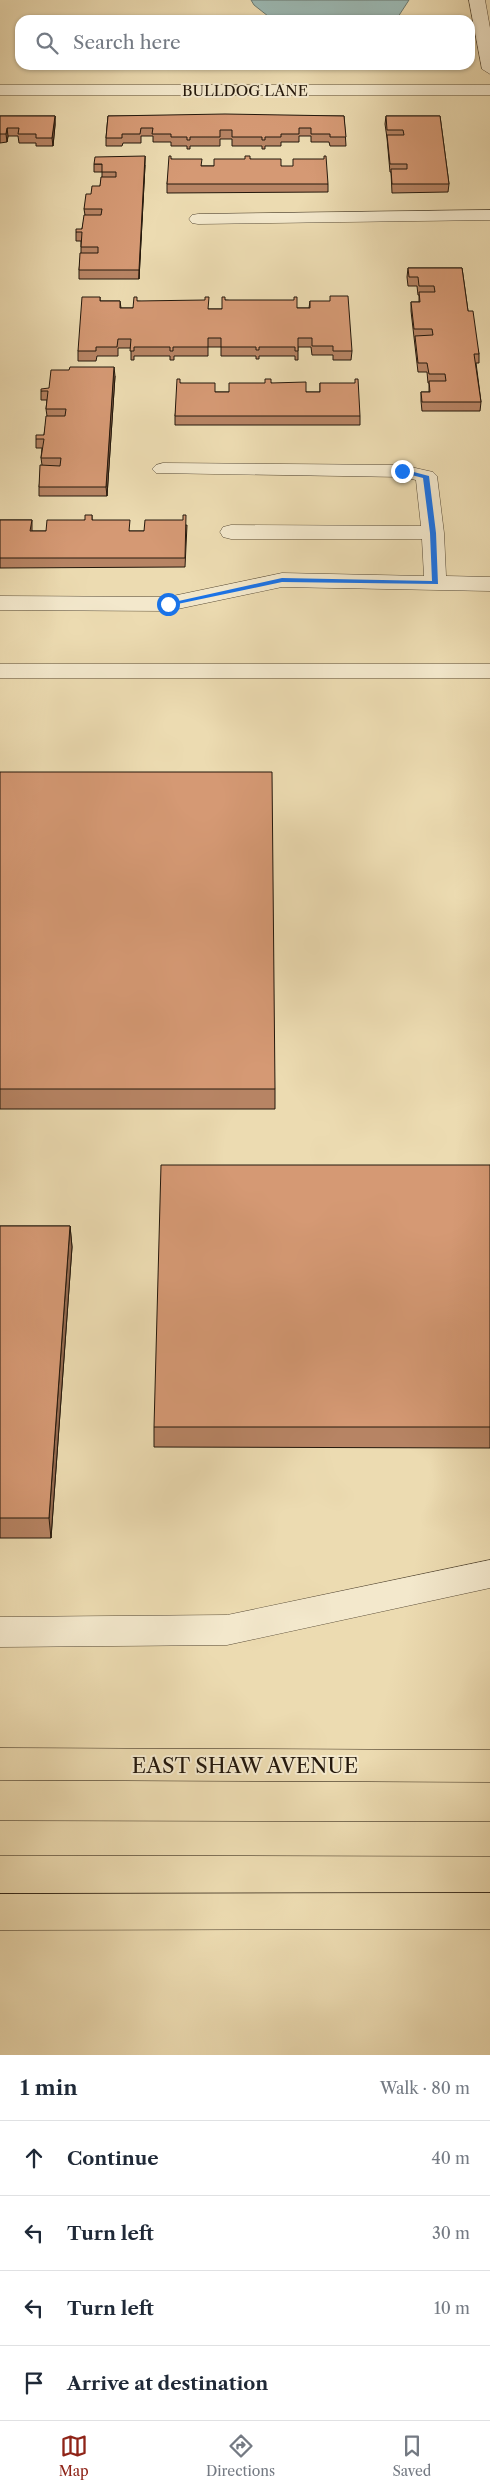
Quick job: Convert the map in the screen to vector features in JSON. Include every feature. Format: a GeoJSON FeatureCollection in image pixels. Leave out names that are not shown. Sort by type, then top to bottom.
{"type":"FeatureCollection","features":[{"type":"Feature","properties":{"kind":"main road","name":"EAST SHAW AVENUE"},"geometry":{"type":"LineString","coordinates":[[0,1764],[490,1766]]}},
{"type":"Feature","properties":{"kind":"main road"},"geometry":{"type":"LineString","coordinates":[[0,1838],[490,1839]]}},
{"type":"Feature","properties":{"kind":"main road"},"geometry":{"type":"LineString","coordinates":[[0,1912],[490,1910]]}},
{"type":"Feature","properties":{"kind":"street"},"geometry":{"type":"LineString","coordinates":[[478,0],[487,39],[490,69]]}},
{"type":"Feature","properties":{"kind":"street","name":"BULLDOG LANE"},"geometry":{"type":"LineString","coordinates":[[0,90],[490,90]]}},
{"type":"Feature","properties":{"kind":"street"},"geometry":{"type":"LineString","coordinates":[[198,219],[490,215]]}},
{"type":"Feature","properties":{"kind":"street"},"geometry":{"type":"LineString","coordinates":[[163,469],[402,471],[426,476],[433,533],[435,583]]}},
{"type":"Feature","properties":{"kind":"street"},"geometry":{"type":"LineString","coordinates":[[231,532],[433,533]]}},
{"type":"Feature","properties":{"kind":"street"},"geometry":{"type":"LineString","coordinates":[[0,603],[168,604],[282,580],[490,584]]}},
{"type":"Feature","properties":{"kind":"street"},"geometry":{"type":"LineString","coordinates":[[0,671],[490,671]]}},
{"type":"Feature","properties":{"kind":"street"},"geometry":{"type":"LineString","coordinates":[[0,1632],[227,1630],[490,1574]]}},
{"type":"Feature","properties":{"kind":"water"},"geometry":{"type":"Polygon","coordinates":[[[251,0],[409,0],[399,15],[267,15],[254,5],[251,0]]]}},
{"type":"Feature","properties":{"kind":"building"},"geometry":{"type":"Polygon","coordinates":[[[225,114],[344,116],[346,137],[330,137],[330,134],[311,134],[311,128],[299,128],[299,134],[281,134],[281,137],[265,137],[265,140],[262,140],[262,137],[232,137],[232,130],[220,130],[220,137],[190,137],[190,140],[187,140],[187,137],[171,137],[171,134],[152,134],[153,128],[141,128],[140,134],[122,134],[122,138],[106,138],[108,116],[225,114]]]}},
{"type":"Feature","properties":{"kind":"building"},"geometry":{"type":"Polygon","coordinates":[[[0,116],[55,116],[52,138],[36,138],[36,134],[18,134],[19,128],[7,128],[6,134],[0,134],[0,116]]]}},
{"type":"Feature","properties":{"kind":"building"},"geometry":{"type":"Polygon","coordinates":[[[386,116],[440,116],[449,184],[392,184],[391,169],[407,169],[407,164],[390,164],[387,135],[404,135],[403,130],[387,130],[386,116]]]}},
{"type":"Feature","properties":{"kind":"building"},"geometry":{"type":"Polygon","coordinates":[[[145,156],[139,270],[79,270],[80,253],[98,253],[98,247],[81,247],[82,232],[76,232],[76,229],[82,229],[84,215],[101,215],[102,209],[84,209],[86,194],[91,194],[92,186],[100,186],[101,177],[116,177],[116,172],[102,172],[102,164],[94,164],[95,157],[145,156]]]}},
{"type":"Feature","properties":{"kind":"building"},"geometry":{"type":"Polygon","coordinates":[[[169,156],[171,156],[171,159],[202,159],[201,166],[214,166],[214,159],[245,159],[245,156],[250,156],[250,159],[281,159],[281,166],[293,166],[293,159],[324,159],[324,156],[326,156],[328,184],[167,184],[169,156]]]}},
{"type":"Feature","properties":{"kind":"building"},"geometry":{"type":"Polygon","coordinates":[[[408,268],[462,268],[468,311],[473,311],[479,354],[474,354],[481,402],[422,402],[421,392],[430,392],[429,381],[446,381],[445,374],[429,374],[427,363],[418,363],[415,336],[433,335],[432,329],[414,329],[411,302],[420,302],[419,292],[435,292],[434,286],[419,286],[418,277],[409,277],[408,268]]]}},
{"type":"Feature","properties":{"kind":"building"},"geometry":{"type":"Polygon","coordinates":[[[330,296],[348,296],[352,351],[333,351],[333,346],[312,346],[312,338],[298,338],[298,351],[295,351],[295,347],[259,347],[259,350],[256,350],[256,347],[221,347],[221,338],[208,338],[208,347],[173,347],[173,351],[170,351],[170,347],[134,347],[134,351],[130,351],[131,339],[118,339],[117,347],[96,347],[96,351],[78,351],[82,297],[100,297],[100,301],[120,301],[120,308],[133,308],[134,297],[137,297],[137,301],[205,300],[205,297],[209,297],[208,309],[222,309],[222,297],[225,297],[225,300],[294,300],[294,297],[297,297],[297,308],[310,308],[310,301],[330,301],[330,296]]]}},
{"type":"Feature","properties":{"kind":"building"},"geometry":{"type":"Polygon","coordinates":[[[70,367],[114,367],[106,487],[39,487],[40,465],[60,466],[61,458],[41,458],[44,439],[36,439],[36,435],[44,435],[46,416],[65,416],[66,409],[46,409],[48,391],[41,391],[41,389],[49,388],[51,370],[69,370],[70,367]]]}},
{"type":"Feature","properties":{"kind":"building"},"geometry":{"type":"Polygon","coordinates":[[[177,379],[180,379],[180,383],[215,383],[215,392],[229,392],[229,383],[265,383],[265,379],[271,379],[271,383],[306,382],[306,392],[320,392],[320,383],[355,383],[355,379],[358,379],[360,416],[175,416],[177,379]]]}},
{"type":"Feature","properties":{"kind":"building"},"geometry":{"type":"Polygon","coordinates":[[[85,515],[92,515],[92,520],[130,520],[129,531],[144,531],[145,520],[183,520],[183,515],[186,515],[185,558],[0,558],[0,520],[32,520],[30,531],[46,531],[47,520],[85,520],[85,515]]]}},
{"type":"Feature","properties":{"kind":"building"},"geometry":{"type":"Polygon","coordinates":[[[0,772],[272,772],[275,1089],[0,1089],[0,772]]]}},
{"type":"Feature","properties":{"kind":"building"},"geometry":{"type":"Polygon","coordinates":[[[161,1165],[490,1165],[490,1427],[154,1427],[161,1165]]]}},
{"type":"Feature","properties":{"kind":"building"},"geometry":{"type":"Polygon","coordinates":[[[0,1226],[70,1226],[49,1518],[0,1518],[0,1226]]]}},
{"type":"Feature","properties":{"kind":"route"},"geometry":{"type":"LineString","coordinates":[[168,604],[282,580],[435,583],[433,533],[426,476],[402,471]]}}]}
